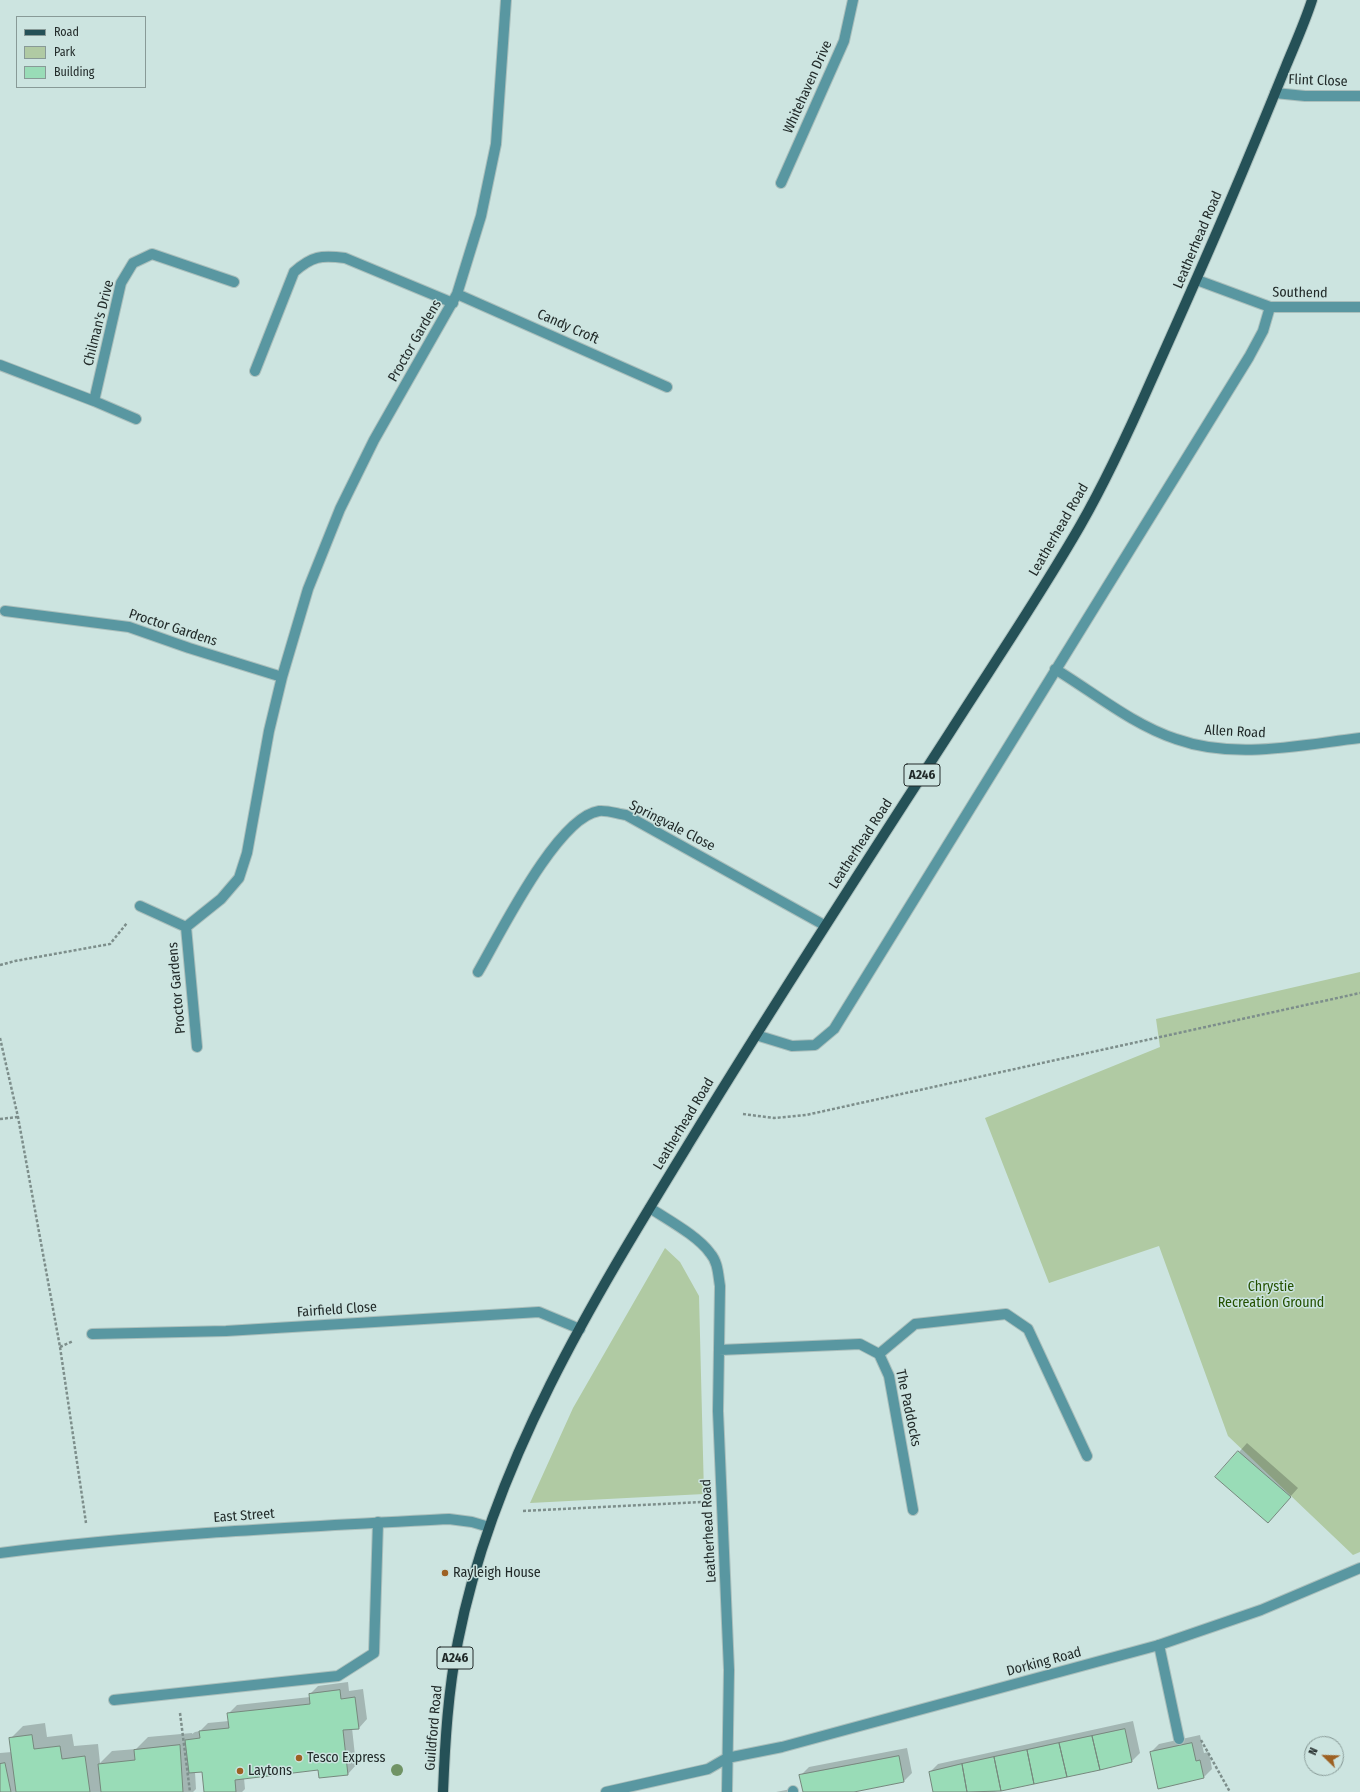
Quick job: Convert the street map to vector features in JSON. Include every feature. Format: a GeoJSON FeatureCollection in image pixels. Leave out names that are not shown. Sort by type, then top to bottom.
{"type":"FeatureCollection","features":[{"type":"Feature","properties":{"kind":"main road","name":"Leatherhead Road"},"geometry":{"type":"LineString","coordinates":[[489,1528],[516,1460],[547,1391],[580,1329],[650,1208],[824,925],[1026,613],[1080,526],[1117,457],[1197,280],[1312,0]]}},
{"type":"Feature","properties":{"kind":"main road","name":"Guildford Road"},"geometry":{"type":"LineString","coordinates":[[443,1792],[449,1703],[458,1642],[489,1528]]}},
{"type":"Feature","properties":{"kind":"street","name":"Proctor Gardens"},"geometry":{"type":"LineString","coordinates":[[186,927],[221,899],[238,878],[248,853],[269,731],[282,677],[308,589],[340,510],[374,440],[455,299],[481,216],[496,144],[506,0]]}},
{"type":"Feature","properties":{"kind":"street","name":"Whitehaven Drive"},"geometry":{"type":"LineString","coordinates":[[781,183],[844,41],[853,0]]}},
{"type":"Feature","properties":{"kind":"street","name":"Flint Close"},"geometry":{"type":"LineString","coordinates":[[1275,93],[1304,96],[1360,96]]}},
{"type":"Feature","properties":{"kind":"street","name":"Chilman's Drive"},"geometry":{"type":"LineString","coordinates":[[94,401],[121,283],[133,263],[152,254],[234,282]]}},
{"type":"Feature","properties":{"kind":"street","name":"Candy Croft"},"geometry":{"type":"LineString","coordinates":[[255,371],[294,272],[307,260],[327,256],[344,258],[455,299],[666,387]]}},
{"type":"Feature","properties":{"kind":"street","name":"Southend"},"geometry":{"type":"LineString","coordinates":[[1197,280],[1270,308],[1360,307]]}},
{"type":"Feature","properties":{"kind":"street"},"geometry":{"type":"LineString","coordinates":[[756,1035],[792,1046],[815,1045],[834,1029],[1249,357],[1263,331],[1270,308]]}},
{"type":"Feature","properties":{"kind":"street"},"geometry":{"type":"LineString","coordinates":[[0,364],[136,419]]}},
{"type":"Feature","properties":{"kind":"street","name":"Proctor Gardens"},"geometry":{"type":"LineString","coordinates":[[4,611],[129,627],[189,648],[282,677]]}},
{"type":"Feature","properties":{"kind":"street","name":"Allen Road"},"geometry":{"type":"LineString","coordinates":[[1055,669],[1147,727],[1176,740],[1213,748],[1258,750],[1360,738]]}},
{"type":"Feature","properties":{"kind":"street","name":"Springvale Close"},"geometry":{"type":"LineString","coordinates":[[478,972],[535,870],[577,821],[599,811],[626,815],[824,925]]}},
{"type":"Feature","properties":{"kind":"street","name":"Proctor Gardens"},"geometry":{"type":"LineString","coordinates":[[140,906],[186,927]]}},
{"type":"Feature","properties":{"kind":"street","name":"Proctor Gardens"},"geometry":{"type":"LineString","coordinates":[[186,927],[197,1047]]}},
{"type":"Feature","properties":{"kind":"street","name":"Leatherhead Road"},"geometry":{"type":"LineString","coordinates":[[650,1208],[693,1238],[710,1253],[715,1262],[720,1286],[718,1411],[730,1670],[727,1758],[728,1792]]}},
{"type":"Feature","properties":{"kind":"street","name":"Fairfield Close"},"geometry":{"type":"LineString","coordinates":[[92,1334],[226,1331],[539,1312],[580,1329]]}},
{"type":"Feature","properties":{"kind":"street"},"geometry":{"type":"LineString","coordinates":[[719,1350],[860,1344],[879,1354],[915,1324],[1006,1314],[1028,1329],[1087,1456]]}},
{"type":"Feature","properties":{"kind":"street","name":"The Paddocks"},"geometry":{"type":"LineString","coordinates":[[879,1354],[889,1376],[913,1510]]}},
{"type":"Feature","properties":{"kind":"street","name":"East Street"},"geometry":{"type":"LineString","coordinates":[[0,1553],[88,1542],[252,1529],[378,1522],[449,1519],[472,1522],[489,1528]]}},
{"type":"Feature","properties":{"kind":"street"},"geometry":{"type":"LineString","coordinates":[[114,1700],[338,1676],[374,1653],[378,1522]]}},
{"type":"Feature","properties":{"kind":"street","name":"Dorking Road"},"geometry":{"type":"LineString","coordinates":[[727,1758],[782,1747],[1159,1645],[1261,1610],[1360,1568]]}},
{"type":"Feature","properties":{"kind":"street"},"geometry":{"type":"LineString","coordinates":[[1159,1645],[1179,1739]]}},
{"type":"Feature","properties":{"kind":"street"},"geometry":{"type":"LineString","coordinates":[[606,1792],[708,1769],[727,1758]]}},
{"type":"Feature","properties":{"kind":"path"},"geometry":{"type":"LineString","coordinates":[[0,965],[15,960],[110,944],[140,906]]}},
{"type":"Feature","properties":{"kind":"path"},"geometry":{"type":"LineString","coordinates":[[743,1114],[774,1118],[806,1115],[1360,993]]}},
{"type":"Feature","properties":{"kind":"path"},"geometry":{"type":"LineString","coordinates":[[0,1038],[18,1117],[60,1347],[85,1508],[88,1542]]}},
{"type":"Feature","properties":{"kind":"path"},"geometry":{"type":"LineString","coordinates":[[0,1119],[18,1117]]}},
{"type":"Feature","properties":{"kind":"path"},"geometry":{"type":"LineString","coordinates":[[523,1511],[721,1501]]}},
{"type":"Feature","properties":{"kind":"path"},"geometry":{"type":"LineString","coordinates":[[178,1694],[190,1792]]}},
{"type":"Feature","properties":{"kind":"green space","name":"Chrystie Recreation Ground"},"geometry":{"type":"Polygon","coordinates":[[[1360,972],[1360,1552],[1353,1555],[1228,1436],[1159,1246],[1049,1283],[985,1118],[1160,1047],[1156,1019],[1360,972]]]}},
{"type":"Feature","properties":{"kind":"green space"},"geometry":{"type":"Polygon","coordinates":[[[665,1248],[680,1262],[699,1296],[704,1494],[530,1503],[573,1408],[665,1248]]]}},
{"type":"Feature","properties":{"kind":"building"},"geometry":{"type":"Polygon","coordinates":[[[1238,1451],[1291,1497],[1268,1523],[1215,1477],[1238,1451]]]}},
{"type":"Feature","properties":{"kind":"building"},"geometry":{"type":"Polygon","coordinates":[[[340,1690],[341,1699],[355,1697],[359,1729],[343,1730],[348,1775],[319,1778],[318,1770],[235,1780],[236,1792],[204,1792],[202,1772],[189,1773],[185,1740],[200,1738],[199,1731],[229,1728],[227,1713],[310,1704],[309,1694],[340,1690]]]}},
{"type":"Feature","properties":{"kind":"building"},"geometry":{"type":"Polygon","coordinates":[[[1125,1729],[1132,1762],[1100,1770],[1092,1736],[1125,1729]]]}},
{"type":"Feature","properties":{"kind":"building"},"geometry":{"type":"Polygon","coordinates":[[[32,1735],[34,1749],[60,1746],[62,1759],[85,1756],[90,1792],[16,1792],[9,1738],[32,1735]]]}},
{"type":"Feature","properties":{"kind":"building"},"geometry":{"type":"Polygon","coordinates":[[[1092,1736],[1100,1770],[1067,1777],[1059,1743],[1092,1736]]]}},
{"type":"Feature","properties":{"kind":"building"},"geometry":{"type":"Polygon","coordinates":[[[1059,1743],[1067,1777],[1034,1784],[1027,1750],[1059,1743]]]}},
{"type":"Feature","properties":{"kind":"building"},"geometry":{"type":"Polygon","coordinates":[[[1192,1743],[1196,1761],[1200,1760],[1204,1778],[1158,1789],[1150,1752],[1192,1743]]]}},
{"type":"Feature","properties":{"kind":"building"},"geometry":{"type":"Polygon","coordinates":[[[180,1745],[183,1792],[101,1792],[98,1764],[135,1760],[134,1750],[180,1745]]]}},
{"type":"Feature","properties":{"kind":"building"},"geometry":{"type":"Polygon","coordinates":[[[1027,1750],[1034,1784],[1001,1791],[994,1757],[1027,1750]]]}},
{"type":"Feature","properties":{"kind":"building"},"geometry":{"type":"Polygon","coordinates":[[[899,1756],[904,1782],[854,1792],[803,1792],[799,1775],[899,1756]]]}},
{"type":"Feature","properties":{"kind":"building"},"geometry":{"type":"Polygon","coordinates":[[[994,1757],[1001,1791],[967,1792],[962,1764],[994,1757]]]}},
{"type":"Feature","properties":{"kind":"building"},"geometry":{"type":"Polygon","coordinates":[[[5,1763],[11,1792],[0,1792],[0,1764],[5,1763]]]}},
{"type":"Feature","properties":{"kind":"building"},"geometry":{"type":"Polygon","coordinates":[[[962,1764],[967,1792],[933,1792],[929,1772],[962,1764]]]}},
{"type":"Feature","properties":{"kind":"place","name":"Rayleigh House"},"geometry":{"type":"Point","coordinates":[445,1573]}},
{"type":"Feature","properties":{"kind":"place","name":"Tesco Express"},"geometry":{"type":"Point","coordinates":[299,1758]}},
{"type":"Feature","properties":{"kind":"place","name":"Laytons"},"geometry":{"type":"Point","coordinates":[240,1771]}}]}
